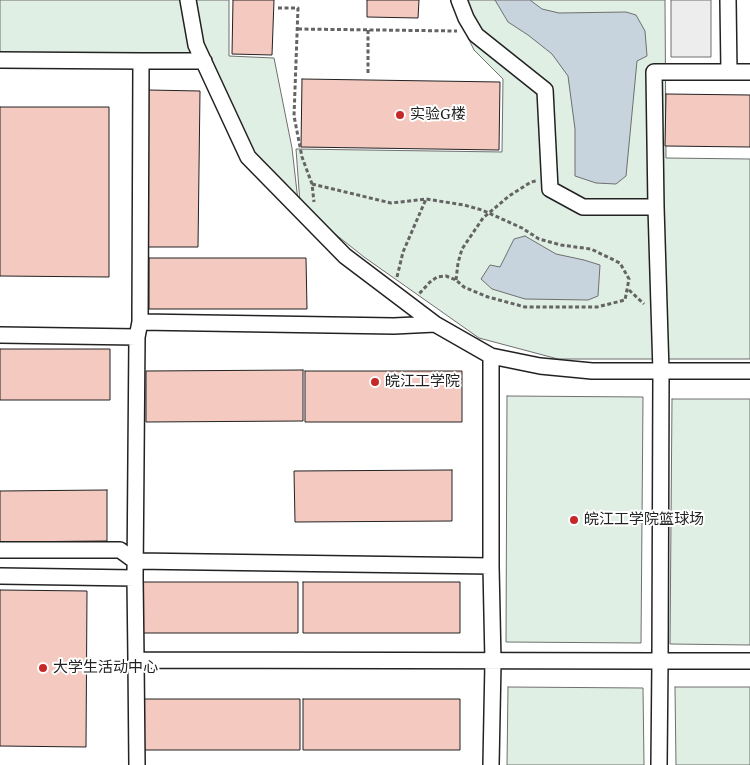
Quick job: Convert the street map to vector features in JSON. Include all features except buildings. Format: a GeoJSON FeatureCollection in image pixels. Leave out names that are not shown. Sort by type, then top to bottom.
{"type":"FeatureCollection","features":[{"type":"Feature","properties":{"kind":"street"},"geometry":{"type":"LineString","coordinates":[[188,0],[196,45],[248,157],[344,256],[435,324],[491,356],[540,366],[592,371],[750,371]]}},
{"type":"Feature","properties":{"kind":"street"},"geometry":{"type":"LineString","coordinates":[[459,0],[466,18],[476,35],[545,90],[550,189],[583,207],[656,207]]}},
{"type":"Feature","properties":{"kind":"street"},"geometry":{"type":"LineString","coordinates":[[728,0],[729,72]]}},
{"type":"Feature","properties":{"kind":"street"},"geometry":{"type":"LineString","coordinates":[[0,60],[204,61]]}},
{"type":"Feature","properties":{"kind":"street"},"geometry":{"type":"LineString","coordinates":[[137,765],[135,561],[137,337],[140,322],[141,61]]}},
{"type":"Feature","properties":{"kind":"street"},"geometry":{"type":"LineString","coordinates":[[659,765],[660,372],[654,72],[750,72]]}},
{"type":"Feature","properties":{"kind":"street"},"geometry":{"type":"LineString","coordinates":[[140,322],[394,326],[435,324]]}},
{"type":"Feature","properties":{"kind":"street"},"geometry":{"type":"LineString","coordinates":[[0,335],[137,337]]}},
{"type":"Feature","properties":{"kind":"street"},"geometry":{"type":"LineString","coordinates":[[491,356],[493,662],[491,765]]}},
{"type":"Feature","properties":{"kind":"street"},"geometry":{"type":"LineString","coordinates":[[0,550],[120,550],[135,561],[491,566]]}},
{"type":"Feature","properties":{"kind":"street"},"geometry":{"type":"LineString","coordinates":[[0,576],[135,578]]}},
{"type":"Feature","properties":{"kind":"street"},"geometry":{"type":"LineString","coordinates":[[136,660],[750,661]]}},
{"type":"Feature","properties":{"kind":"path"},"geometry":{"type":"LineString","coordinates":[[278,8],[298,8],[294,116],[302,157],[312,184],[318,228]]}},
{"type":"Feature","properties":{"kind":"path"},"geometry":{"type":"LineString","coordinates":[[298,29],[459,31],[466,18]]}},
{"type":"Feature","properties":{"kind":"path"},"geometry":{"type":"LineString","coordinates":[[368,30],[368,75]]}},
{"type":"Feature","properties":{"kind":"path"},"geometry":{"type":"LineString","coordinates":[[456,280],[462,248],[478,225],[509,196],[531,182],[549,178]]}},
{"type":"Feature","properties":{"kind":"path"},"geometry":{"type":"LineString","coordinates":[[312,184],[391,203],[426,200],[464,205],[522,228],[539,239],[561,245],[591,248],[620,263],[629,279],[625,300],[597,307],[526,307],[488,297],[464,287],[456,280],[446,276],[437,277],[430,282],[410,305]]}},
{"type":"Feature","properties":{"kind":"path"},"geometry":{"type":"LineString","coordinates":[[393,292],[403,252],[426,200]]}},
{"type":"Feature","properties":{"kind":"green space"},"geometry":{"type":"Polygon","coordinates":[[[0,0],[182,0],[196,57],[0,53],[0,0]]]}},
{"type":"Feature","properties":{"kind":"green space"},"geometry":{"type":"Polygon","coordinates":[[[193,0],[229,0],[229,56],[274,58],[292,148],[298,201],[253,153],[200,42],[193,0]]]}},
{"type":"Feature","properties":{"kind":"green space"},"geometry":{"type":"Polygon","coordinates":[[[451,0],[665,0],[666,158],[750,159],[750,359],[558,359],[479,338],[364,257],[300,203],[296,149],[502,152],[503,79],[474,50],[451,0]]]}},
{"type":"Feature","properties":{"kind":"green space","name":"皖江工学院篮球场"},"geometry":{"type":"Polygon","coordinates":[[[507,396],[643,397],[641,643],[506,642],[507,396]]]}},
{"type":"Feature","properties":{"kind":"green space"},"geometry":{"type":"Polygon","coordinates":[[[672,399],[750,399],[750,645],[670,644],[672,399]]]}},
{"type":"Feature","properties":{"kind":"green space"},"geometry":{"type":"Polygon","coordinates":[[[508,687],[643,688],[644,765],[507,765],[508,687]]]}},
{"type":"Feature","properties":{"kind":"green space"},"geometry":{"type":"Polygon","coordinates":[[[675,687],[750,687],[750,765],[676,765],[675,687]]]}},
{"type":"Feature","properties":{"kind":"shaded area"},"geometry":{"type":"Polygon","coordinates":[[[495,0],[530,0],[542,9],[559,13],[626,12],[636,15],[645,31],[647,56],[637,61],[626,176],[616,184],[596,183],[575,176],[575,129],[568,76],[552,54],[508,22],[495,0]]]}},
{"type":"Feature","properties":{"kind":"shaded area"},"geometry":{"type":"Polygon","coordinates":[[[671,0],[711,0],[711,57],[671,57],[671,0]]]}},
{"type":"Feature","properties":{"kind":"shaded area"},"geometry":{"type":"Polygon","coordinates":[[[525,236],[556,254],[600,265],[598,296],[588,300],[525,299],[492,289],[481,279],[490,265],[500,267],[514,239],[525,236]]]}},
{"type":"Feature","properties":{"kind":"place","name":"实验G楼"},"geometry":{"type":"Point","coordinates":[400,115]}},
{"type":"Feature","properties":{"kind":"place","name":"皖江工学院"},"geometry":{"type":"Point","coordinates":[375,382]}},
{"type":"Feature","properties":{"kind":"place","name":"皖江工学院篮球场"},"geometry":{"type":"Point","coordinates":[574,520]}},
{"type":"Feature","properties":{"kind":"place","name":"大学生活动中心"},"geometry":{"type":"Point","coordinates":[43,668]}}]}
